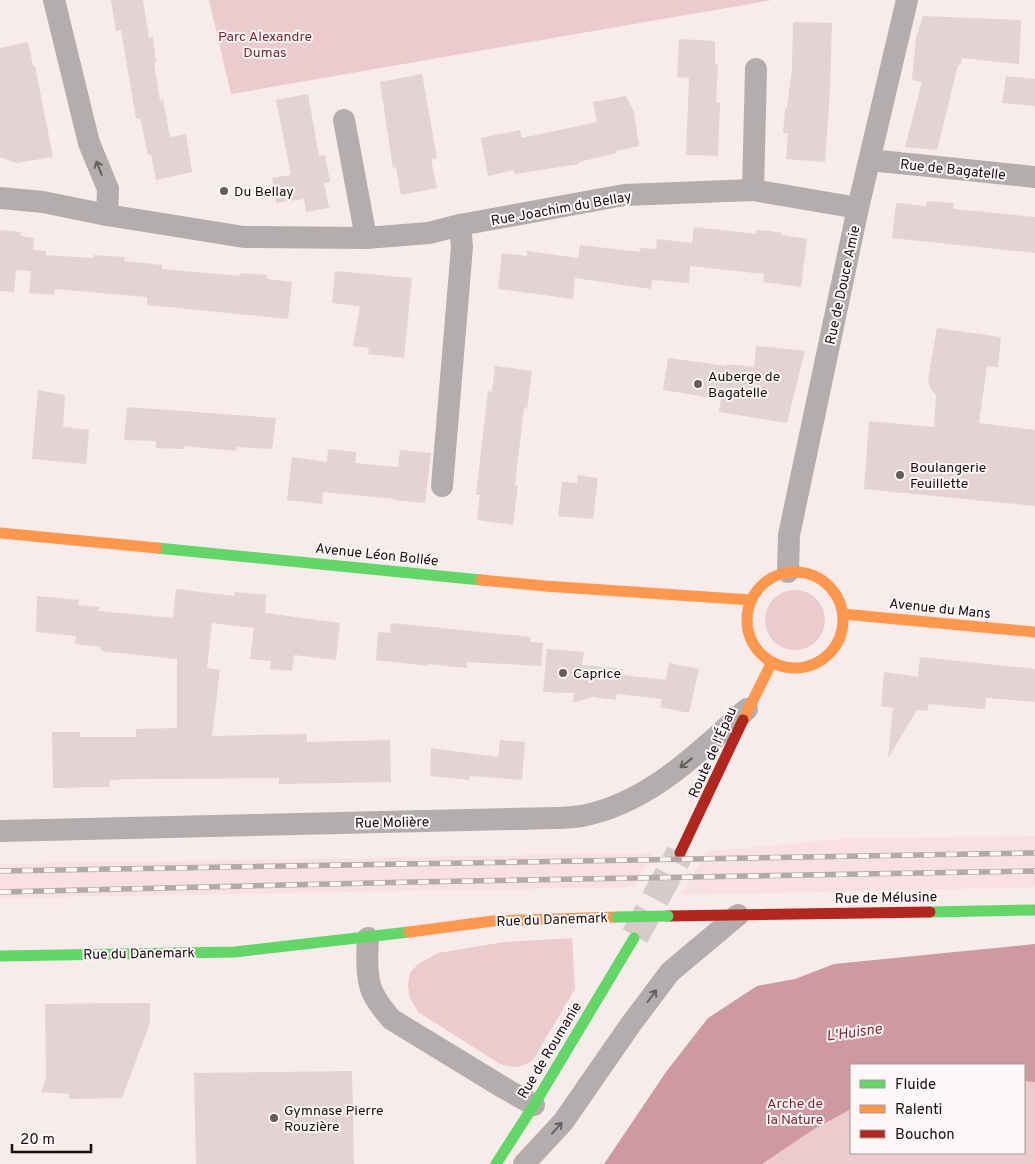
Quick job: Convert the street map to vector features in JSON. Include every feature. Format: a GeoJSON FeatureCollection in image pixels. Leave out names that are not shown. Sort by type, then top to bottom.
{"type":"FeatureCollection","features":[{"type":"Feature","properties":{"kind":"street"},"geometry":{"type":"LineString","coordinates":[[54,0],[89,143],[108,189],[107,215]]}},
{"type":"Feature","properties":{"kind":"street","name":"Rue de Douce Amie"},"geometry":{"type":"LineString","coordinates":[[788,572],[789,534],[858,208],[907,0]]}},
{"type":"Feature","properties":{"kind":"street"},"geometry":{"type":"LineString","coordinates":[[753,190],[756,69]]}},
{"type":"Feature","properties":{"kind":"street"},"geometry":{"type":"LineString","coordinates":[[344,120],[366,238]]}},
{"type":"Feature","properties":{"kind":"street","name":"Rue de Bagatelle"},"geometry":{"type":"LineString","coordinates":[[870,160],[1035,178]]}},
{"type":"Feature","properties":{"kind":"street","name":"Rue Joachim du Bellay"},"geometry":{"type":"LineString","coordinates":[[0,198],[44,202],[107,215],[244,237],[366,238],[429,232],[624,195],[753,190],[858,208]]}},
{"type":"Feature","properties":{"kind":"street"},"geometry":{"type":"LineString","coordinates":[[442,486],[462,247],[460,225]]}},
{"type":"Feature","properties":{"kind":"street","name":"Avenue Léon Bollée"},"geometry":{"type":"LineString","coordinates":[[0,533],[517,583],[751,600]]}},
{"type":"Feature","properties":{"kind":"street"},"geometry":{"type":"LineString","coordinates":[[788,572],[816,576],[829,586],[839,600],[843,614],[843,628],[838,642],[830,654],[818,662],[805,667],[790,668],[772,662],[757,650],[750,638],[747,618],[751,600],[760,586],[788,572]]}},
{"type":"Feature","properties":{"kind":"street","name":"Avenue du Mans"},"geometry":{"type":"LineString","coordinates":[[843,614],[1035,632]]}},
{"type":"Feature","properties":{"kind":"street","name":"Route de l'Épau"},"geometry":{"type":"LineString","coordinates":[[680,853],[710,794],[748,707],[772,662]]}},
{"type":"Feature","properties":{"kind":"street","name":"Rue Molière"},"geometry":{"type":"LineString","coordinates":[[0,831],[582,816],[608,809],[668,777],[692,758],[748,707]]}},
{"type":"Feature","properties":{"kind":"street","name":"Rue de Mélusine"},"geometry":{"type":"LineString","coordinates":[[738,915],[1035,910]]}},
{"type":"Feature","properties":{"kind":"street"},"geometry":{"type":"LineString","coordinates":[[524,1164],[563,1122],[631,1024],[670,972],[738,915]]}},
{"type":"Feature","properties":{"kind":"street","name":"Rue du Danemark"},"geometry":{"type":"LineString","coordinates":[[0,956],[235,952],[368,938],[493,921],[738,915]]}},
{"type":"Feature","properties":{"kind":"street"},"geometry":{"type":"LineString","coordinates":[[368,938],[367,960],[370,986],[378,1002],[391,1019],[504,1088],[534,1104]]}},
{"type":"Feature","properties":{"kind":"street","name":"Rue de Roumanie"},"geometry":{"type":"LineString","coordinates":[[496,1164],[634,938]]}},
{"type":"Feature","properties":{"kind":"shaded area"},"geometry":{"type":"Polygon","coordinates":[[[1035,836],[1035,887],[681,895],[706,853],[712,851],[851,838],[1035,836]]]}},
{"type":"Feature","properties":{"kind":"shaded area"},"geometry":{"type":"Polygon","coordinates":[[[653,853],[634,887],[0,898],[0,864],[653,853]]]}},
{"type":"Feature","properties":{"kind":"green space","name":"Parc Alexandre Dumas"},"geometry":{"type":"Polygon","coordinates":[[[209,0],[772,0],[231,94],[209,0]]]}},
{"type":"Feature","properties":{"kind":"green space"},"geometry":{"type":"Polygon","coordinates":[[[795,590],[811,595],[816,599],[820,604],[825,620],[820,636],[816,641],[811,645],[795,650],[779,645],[774,641],[770,636],[765,620],[770,604],[774,599],[779,595],[795,590]]]}},
{"type":"Feature","properties":{"kind":"green space"},"geometry":{"type":"Polygon","coordinates":[[[572,938],[575,989],[533,1060],[524,1065],[514,1067],[500,1064],[418,1012],[410,998],[408,986],[410,973],[418,964],[438,953],[504,942],[572,938]]]}},
{"type":"Feature","properties":{"kind":"green space","name":"Arche de la Nature"},"geometry":{"type":"Polygon","coordinates":[[[1035,1006],[1035,1164],[660,1164],[728,1087],[1035,1006]]]}},
{"type":"Feature","properties":{"kind":"water","name":"L'Huisne"},"geometry":{"type":"Polygon","coordinates":[[[1035,944],[1035,1082],[1025,1081],[1025,1064],[850,1064],[850,1110],[814,1129],[762,1164],[604,1164],[666,1072],[708,1018],[757,986],[795,979],[834,964],[1035,944]]]}},
{"type":"Feature","properties":{"kind":"building"},"geometry":{"type":"Polygon","coordinates":[[[111,0],[143,0],[149,37],[153,37],[156,62],[154,63],[160,101],[163,100],[170,137],[186,134],[192,172],[156,180],[151,154],[148,155],[140,118],[136,119],[121,30],[116,31],[111,0]]]}},
{"type":"Feature","properties":{"kind":"building"},"geometry":{"type":"Polygon","coordinates":[[[923,16],[1021,20],[1019,64],[962,58],[961,65],[958,65],[937,150],[905,147],[922,82],[912,80],[916,38],[923,16]]]}},
{"type":"Feature","properties":{"kind":"building"},"geometry":{"type":"Polygon","coordinates":[[[793,22],[832,23],[825,162],[786,159],[788,133],[783,133],[792,68],[793,22]]]}},
{"type":"Feature","properties":{"kind":"building"},"geometry":{"type":"Polygon","coordinates":[[[679,39],[715,41],[715,64],[718,64],[716,102],[720,103],[718,156],[686,155],[689,78],[677,77],[679,39]]]}},
{"type":"Feature","properties":{"kind":"building"},"geometry":{"type":"Polygon","coordinates":[[[28,42],[33,66],[35,66],[53,157],[16,163],[0,157],[0,48],[28,42]]]}},
{"type":"Feature","properties":{"kind":"building"},"geometry":{"type":"Polygon","coordinates":[[[422,74],[437,158],[431,159],[437,188],[401,195],[396,167],[393,168],[380,82],[422,74]]]}},
{"type":"Feature","properties":{"kind":"building"},"geometry":{"type":"Polygon","coordinates":[[[1006,76],[1035,79],[1035,106],[1002,103],[1006,76]]]}},
{"type":"Feature","properties":{"kind":"building"},"geometry":{"type":"Polygon","coordinates":[[[308,94],[319,156],[325,155],[330,182],[324,183],[329,208],[306,212],[304,199],[276,203],[272,178],[291,175],[276,100],[308,94]]]}},
{"type":"Feature","properties":{"kind":"building"},"geometry":{"type":"Polygon","coordinates":[[[626,96],[634,112],[639,146],[579,162],[579,164],[514,174],[514,170],[488,176],[481,138],[520,130],[522,138],[597,122],[593,102],[626,96]]]}},
{"type":"Feature","properties":{"kind":"building"},"geometry":{"type":"Polygon","coordinates":[[[927,201],[954,203],[953,209],[1035,217],[1035,253],[892,238],[896,203],[926,206],[927,201]]]}},
{"type":"Feature","properties":{"kind":"building"},"geometry":{"type":"Polygon","coordinates":[[[694,227],[756,234],[756,230],[769,231],[807,239],[801,287],[763,282],[764,274],[690,266],[689,283],[652,280],[651,289],[575,278],[573,299],[498,289],[502,253],[527,256],[527,251],[578,258],[580,245],[640,252],[640,248],[656,249],[657,239],[692,243],[694,227]]]}},
{"type":"Feature","properties":{"kind":"building"},"geometry":{"type":"Polygon","coordinates":[[[0,230],[21,232],[20,236],[34,238],[33,250],[46,251],[46,255],[93,258],[94,255],[125,257],[124,261],[162,265],[162,269],[240,276],[241,273],[267,275],[267,279],[292,282],[288,319],[147,305],[147,297],[55,289],[54,295],[29,293],[31,271],[16,270],[14,292],[0,291],[0,230]]]}},
{"type":"Feature","properties":{"kind":"building"},"geometry":{"type":"Polygon","coordinates":[[[335,271],[412,278],[404,358],[368,354],[369,348],[353,346],[360,306],[332,303],[335,271]]]}},
{"type":"Feature","properties":{"kind":"building"},"geometry":{"type":"Polygon","coordinates":[[[937,328],[1001,337],[998,367],[987,366],[979,423],[1035,430],[1035,506],[864,489],[869,421],[934,427],[936,395],[930,388],[928,379],[937,328]]]}},
{"type":"Feature","properties":{"kind":"building"},"geometry":{"type":"Polygon","coordinates":[[[756,346],[805,351],[787,423],[719,412],[721,399],[663,390],[668,358],[727,366],[727,364],[754,367],[756,346]]]}},
{"type":"Feature","properties":{"kind":"building"},"geometry":{"type":"Polygon","coordinates":[[[495,366],[532,371],[527,409],[524,408],[515,485],[518,485],[513,525],[477,520],[480,495],[476,495],[488,391],[492,392],[495,366]]]}},
{"type":"Feature","properties":{"kind":"building"},"geometry":{"type":"Polygon","coordinates":[[[38,390],[65,395],[63,427],[89,430],[86,464],[32,459],[38,390]]]}},
{"type":"Feature","properties":{"kind":"building"},"geometry":{"type":"Polygon","coordinates":[[[127,407],[276,418],[272,449],[237,447],[236,451],[184,446],[184,449],[156,448],[156,441],[124,440],[127,407]]]}},
{"type":"Feature","properties":{"kind":"building"},"geometry":{"type":"Polygon","coordinates":[[[328,449],[356,452],[355,463],[398,467],[400,450],[431,453],[425,503],[323,492],[322,504],[287,500],[292,457],[327,462],[328,449]]]}},
{"type":"Feature","properties":{"kind":"building"},"geometry":{"type":"Polygon","coordinates":[[[578,475],[598,478],[593,519],[558,516],[562,482],[577,483],[578,475]]]}},
{"type":"Feature","properties":{"kind":"building"},"geometry":{"type":"Polygon","coordinates":[[[176,589],[234,596],[235,592],[266,595],[265,613],[340,623],[336,660],[294,655],[292,671],[270,669],[271,661],[250,659],[254,628],[212,623],[207,668],[220,670],[212,736],[307,734],[307,742],[390,740],[391,782],[279,784],[279,778],[137,779],[110,780],[109,787],[53,788],[52,732],[80,732],[80,737],[136,737],[136,729],[177,728],[177,659],[101,651],[101,647],[75,644],[76,636],[36,632],[37,596],[79,600],[78,605],[99,607],[99,611],[173,618],[176,589]]]}},
{"type":"Feature","properties":{"kind":"building"},"geometry":{"type":"Polygon","coordinates":[[[391,623],[531,637],[530,642],[543,643],[541,666],[467,662],[467,668],[376,660],[378,632],[390,633],[391,623]]]}},
{"type":"Feature","properties":{"kind":"building"},"geometry":{"type":"Polygon","coordinates":[[[547,649],[584,652],[582,665],[623,669],[623,675],[666,680],[669,663],[699,669],[689,713],[660,707],[662,699],[617,694],[616,700],[592,697],[573,703],[574,693],[543,692],[547,649]]]}},
{"type":"Feature","properties":{"kind":"building"},"geometry":{"type":"Polygon","coordinates":[[[920,657],[1035,669],[1035,702],[986,698],[985,709],[928,704],[928,711],[917,710],[888,758],[893,708],[881,706],[884,672],[918,677],[920,657]]]}},
{"type":"Feature","properties":{"kind":"building"},"geometry":{"type":"Polygon","coordinates":[[[500,740],[525,742],[522,780],[470,776],[469,780],[430,776],[431,748],[498,757],[500,740]]]}},
{"type":"Feature","properties":{"kind":"building"},"geometry":{"type":"Polygon","coordinates":[[[150,1003],[150,1023],[122,1098],[69,1099],[69,1094],[41,1092],[46,1079],[45,1004],[150,1003]]]}},
{"type":"Feature","properties":{"kind":"building","name":"Gymnase Pierre Rouzière"},"geometry":{"type":"Polygon","coordinates":[[[352,1071],[354,1164],[196,1164],[194,1073],[352,1071]]]}},
{"type":"Feature","properties":{"kind":"tunnel"},"geometry":{"type":"LineString","coordinates":[[635,936],[680,853]]}},
{"type":"Feature","properties":{"kind":"railway"},"geometry":{"type":"LineString","coordinates":[[0,871],[1035,853]]}},
{"type":"Feature","properties":{"kind":"railway"},"geometry":{"type":"LineString","coordinates":[[0,892],[414,882],[1035,871]]}},
{"type":"Feature","properties":{"kind":"traffic: fast"},"geometry":{"type":"LineString","coordinates":[[157,548],[481,580]]}},
{"type":"Feature","properties":{"kind":"traffic: fast"},"geometry":{"type":"LineString","coordinates":[[930,912],[1035,910]]}},
{"type":"Feature","properties":{"kind":"traffic: fast"},"geometry":{"type":"LineString","coordinates":[[617,917],[668,916]]}},
{"type":"Feature","properties":{"kind":"traffic: fast"},"geometry":{"type":"LineString","coordinates":[[0,956],[235,952],[409,932]]}},
{"type":"Feature","properties":{"kind":"traffic: fast"},"geometry":{"type":"LineString","coordinates":[[496,1164],[534,1105],[634,938]]}},
{"type":"Feature","properties":{"kind":"traffic: slow"},"geometry":{"type":"LineString","coordinates":[[0,533],[157,548]]}},
{"type":"Feature","properties":{"kind":"traffic: slow"},"geometry":{"type":"LineString","coordinates":[[795,572],[813,576],[829,586],[839,602],[843,620],[839,638],[829,654],[813,664],[795,668],[777,664],[761,654],[751,638],[747,620],[751,602],[761,586],[777,576],[795,572]]}},
{"type":"Feature","properties":{"kind":"traffic: slow"},"geometry":{"type":"LineString","coordinates":[[481,580],[751,600]]}},
{"type":"Feature","properties":{"kind":"traffic: slow"},"geometry":{"type":"LineString","coordinates":[[843,614],[1035,632]]}},
{"type":"Feature","properties":{"kind":"traffic: slow"},"geometry":{"type":"LineString","coordinates":[[743,720],[772,662]]}},
{"type":"Feature","properties":{"kind":"traffic: slow"},"geometry":{"type":"LineString","coordinates":[[409,932],[493,921],[617,917]]}},
{"type":"Feature","properties":{"kind":"traffic: jam"},"geometry":{"type":"LineString","coordinates":[[680,853],[743,720]]}},
{"type":"Feature","properties":{"kind":"traffic: jam"},"geometry":{"type":"LineString","coordinates":[[668,916],[930,912]]}},
{"type":"Feature","properties":{"kind":"place","name":"Du Bellay"},"geometry":{"type":"Point","coordinates":[224,191]}},
{"type":"Feature","properties":{"kind":"place","name":"Auberge de Bagatelle"},"geometry":{"type":"Point","coordinates":[698,384]}},
{"type":"Feature","properties":{"kind":"place","name":"Boulangerie Feuillette"},"geometry":{"type":"Point","coordinates":[900,475]}},
{"type":"Feature","properties":{"kind":"place","name":"Caprice"},"geometry":{"type":"Point","coordinates":[563,673]}},
{"type":"Feature","properties":{"kind":"place","name":"Gymnase Pierre Rouzière"},"geometry":{"type":"Point","coordinates":[274,1118]}}]}
